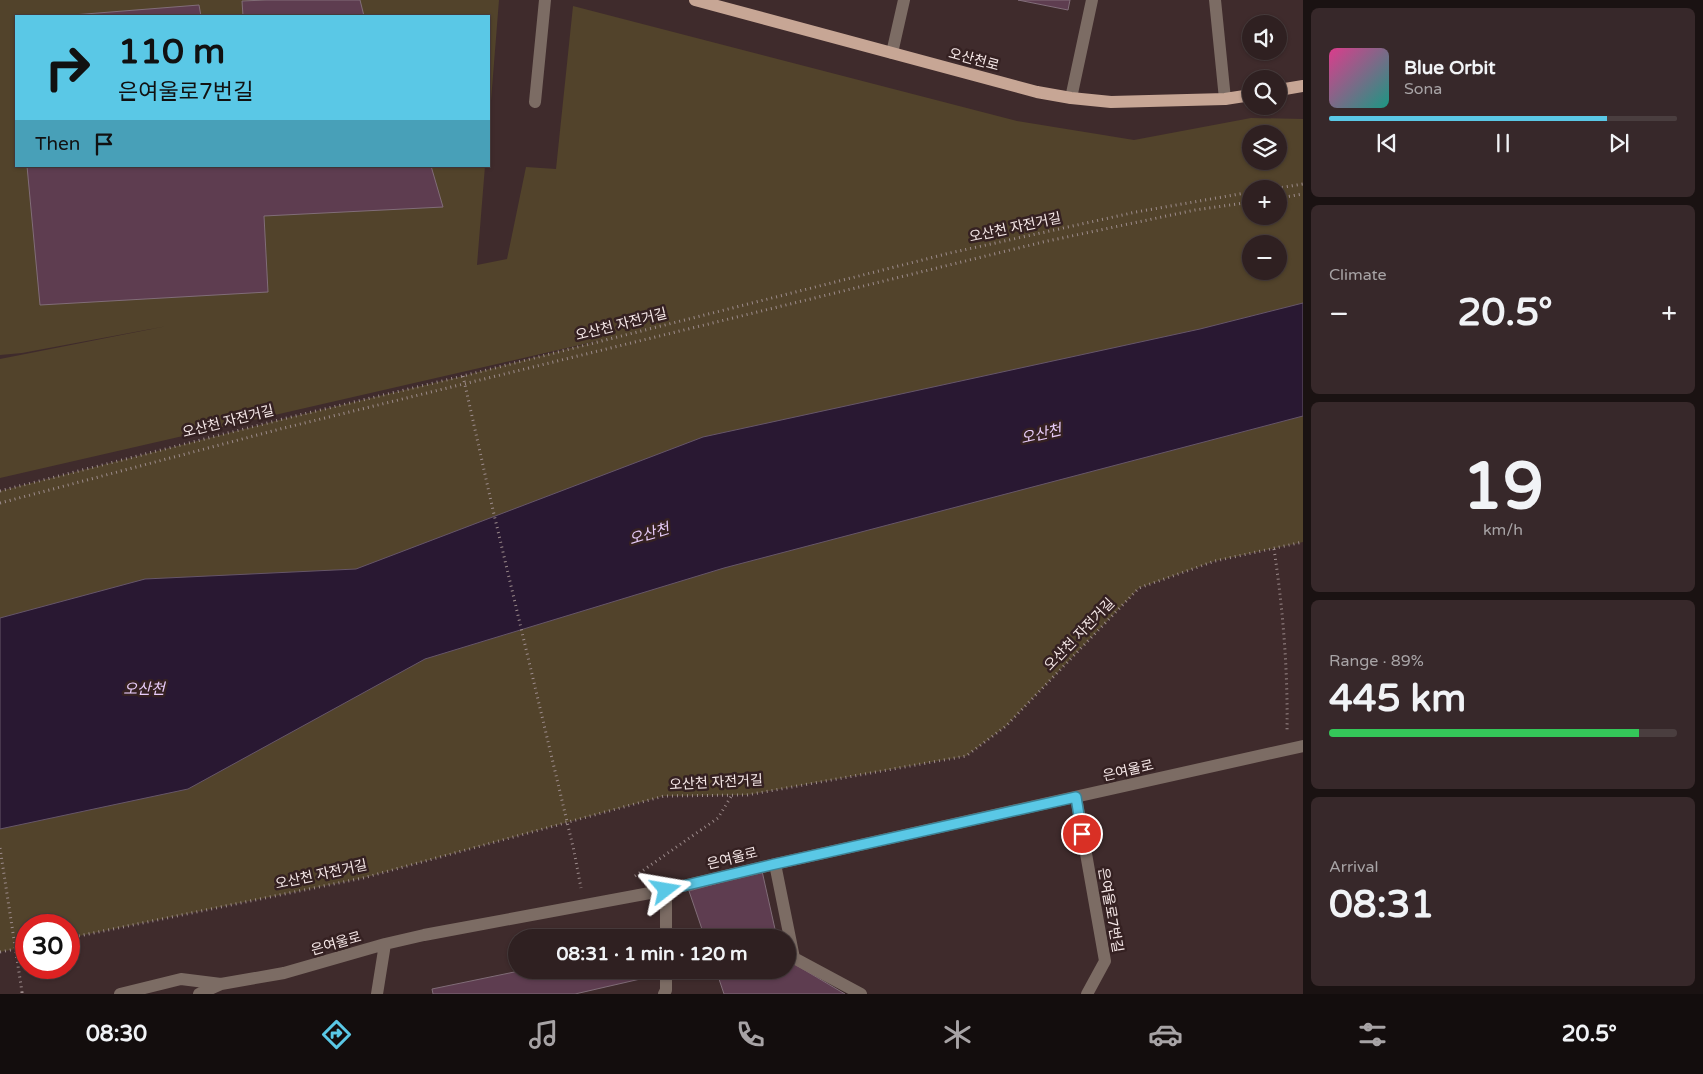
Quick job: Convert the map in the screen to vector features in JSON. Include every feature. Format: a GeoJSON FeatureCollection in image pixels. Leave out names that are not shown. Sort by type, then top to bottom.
{"type":"FeatureCollection","features":[{"type":"Feature","properties":{"kind":"main road","name":"오산천로"},"geometry":{"type":"LineString","coordinates":[[695,0],[1037,92],[1071,98],[1111,102],[1225,99],[1242,96]]}},
{"type":"Feature","properties":{"kind":"main road"},"geometry":{"type":"LineString","coordinates":[[1287,89],[1303,86]]}},
{"type":"Feature","properties":{"kind":"street"},"geometry":{"type":"LineString","coordinates":[[534,102],[545,0]]}},
{"type":"Feature","properties":{"kind":"street"},"geometry":{"type":"LineString","coordinates":[[892,53],[904,0]]}},
{"type":"Feature","properties":{"kind":"street"},"geometry":{"type":"LineString","coordinates":[[1071,98],[1092,0]]}},
{"type":"Feature","properties":{"kind":"street"},"geometry":{"type":"LineString","coordinates":[[1215,0],[1225,99]]}},
{"type":"Feature","properties":{"kind":"street","name":"은여울로"},"geometry":{"type":"LineString","coordinates":[[199,994],[221,984],[284,973],[385,944],[666,890],[1303,746]]}},
{"type":"Feature","properties":{"kind":"street","name":"은여울로7번길"},"geometry":{"type":"LineString","coordinates":[[1076,797],[1106,961],[1087,994]]}},
{"type":"Feature","properties":{"kind":"street"},"geometry":{"type":"LineString","coordinates":[[775,864],[794,958],[861,994]]}},
{"type":"Feature","properties":{"kind":"street"},"geometry":{"type":"LineString","coordinates":[[666,890],[666,929]]}},
{"type":"Feature","properties":{"kind":"street"},"geometry":{"type":"LineString","coordinates":[[377,994],[385,944]]}},
{"type":"Feature","properties":{"kind":"street"},"geometry":{"type":"LineString","coordinates":[[120,994],[181,979],[221,984]]}},
{"type":"Feature","properties":{"kind":"street"},"geometry":{"type":"LineString","coordinates":[[664,994],[666,979]]}},
{"type":"Feature","properties":{"kind":"path"},"geometry":{"type":"LineString","coordinates":[[1287,187],[1303,184]]}},
{"type":"Feature","properties":{"kind":"path","name":"오산천 자전거길"},"geometry":{"type":"LineString","coordinates":[[0,491],[277,420],[463,376],[950,253],[1136,212],[1242,194]]}},
{"type":"Feature","properties":{"kind":"path"},"geometry":{"type":"LineString","coordinates":[[1287,197],[1303,194]]}},
{"type":"Feature","properties":{"kind":"path"},"geometry":{"type":"LineString","coordinates":[[0,503],[280,429],[1043,242],[1195,210],[1242,203]]}},
{"type":"Feature","properties":{"kind":"path"},"geometry":{"type":"LineString","coordinates":[[463,376],[493,510],[568,822],[584,906]]}},
{"type":"Feature","properties":{"kind":"path","name":"오산천 자전거길"},"geometry":{"type":"LineString","coordinates":[[80,936],[363,878],[664,796],[747,795],[966,756],[1006,726],[1139,588],[1215,561],[1303,542]]}},
{"type":"Feature","properties":{"kind":"path"},"geometry":{"type":"LineString","coordinates":[[1274,549],[1281,592],[1287,687],[1286,750]]}},
{"type":"Feature","properties":{"kind":"path"},"geometry":{"type":"LineString","coordinates":[[634,876],[718,818],[732,795]]}},
{"type":"Feature","properties":{"kind":"path"},"geometry":{"type":"LineString","coordinates":[[0,848],[22,993]]}},
{"type":"Feature","properties":{"kind":"path"},"geometry":{"type":"LineString","coordinates":[[0,952],[15,949]]}},
{"type":"Feature","properties":{"kind":"shaded area"},"geometry":{"type":"Polygon","coordinates":[[[0,0],[499,0],[490,113],[490,15],[15,15],[15,167],[485,167],[477,265],[507,259],[526,167],[556,169],[573,6],[1017,121],[1134,140],[1251,118],[1303,119],[1303,542],[1215,561],[1139,588],[1006,726],[966,756],[747,795],[664,796],[363,878],[80,936],[80,914],[15,914],[15,949],[0,952],[0,491],[606,339],[0,478],[0,359],[167,326],[22,353],[0,355],[0,0]]]}},
{"type":"Feature","properties":{"kind":"water","name":"오산천"},"geometry":{"type":"Polygon","coordinates":[[[1303,303],[1303,416],[724,568],[425,659],[188,789],[0,829],[0,618],[145,579],[356,569],[703,437],[1200,329],[1303,303]]]}},
{"type":"Feature","properties":{"kind":"building"},"geometry":{"type":"Polygon","coordinates":[[[360,0],[364,15],[243,15],[242,1],[360,0]]]}},
{"type":"Feature","properties":{"kind":"building"},"geometry":{"type":"Polygon","coordinates":[[[1018,0],[1070,0],[1068,10],[1018,0]]]}},
{"type":"Feature","properties":{"kind":"building"},"geometry":{"type":"Polygon","coordinates":[[[199,5],[201,15],[73,15],[199,5]]]}},
{"type":"Feature","properties":{"kind":"building"},"geometry":{"type":"Polygon","coordinates":[[[27,167],[431,167],[443,207],[264,216],[268,292],[40,305],[27,167]]]}},
{"type":"Feature","properties":{"kind":"building"},"geometry":{"type":"Polygon","coordinates":[[[762,871],[775,929],[702,929],[689,891],[762,871]]]}},
{"type":"Feature","properties":{"kind":"building"},"geometry":{"type":"Polygon","coordinates":[[[796,965],[845,994],[724,994],[719,979],[796,979],[796,965]]]}},
{"type":"Feature","properties":{"kind":"building"},"geometry":{"type":"Polygon","coordinates":[[[508,973],[508,979],[640,979],[575,994],[433,994],[432,989],[508,973]]]}},
{"type":"Feature","properties":{"kind":"route"},"geometry":{"type":"LineString","coordinates":[[666,890],[1076,797],[1082,834]]}}]}
